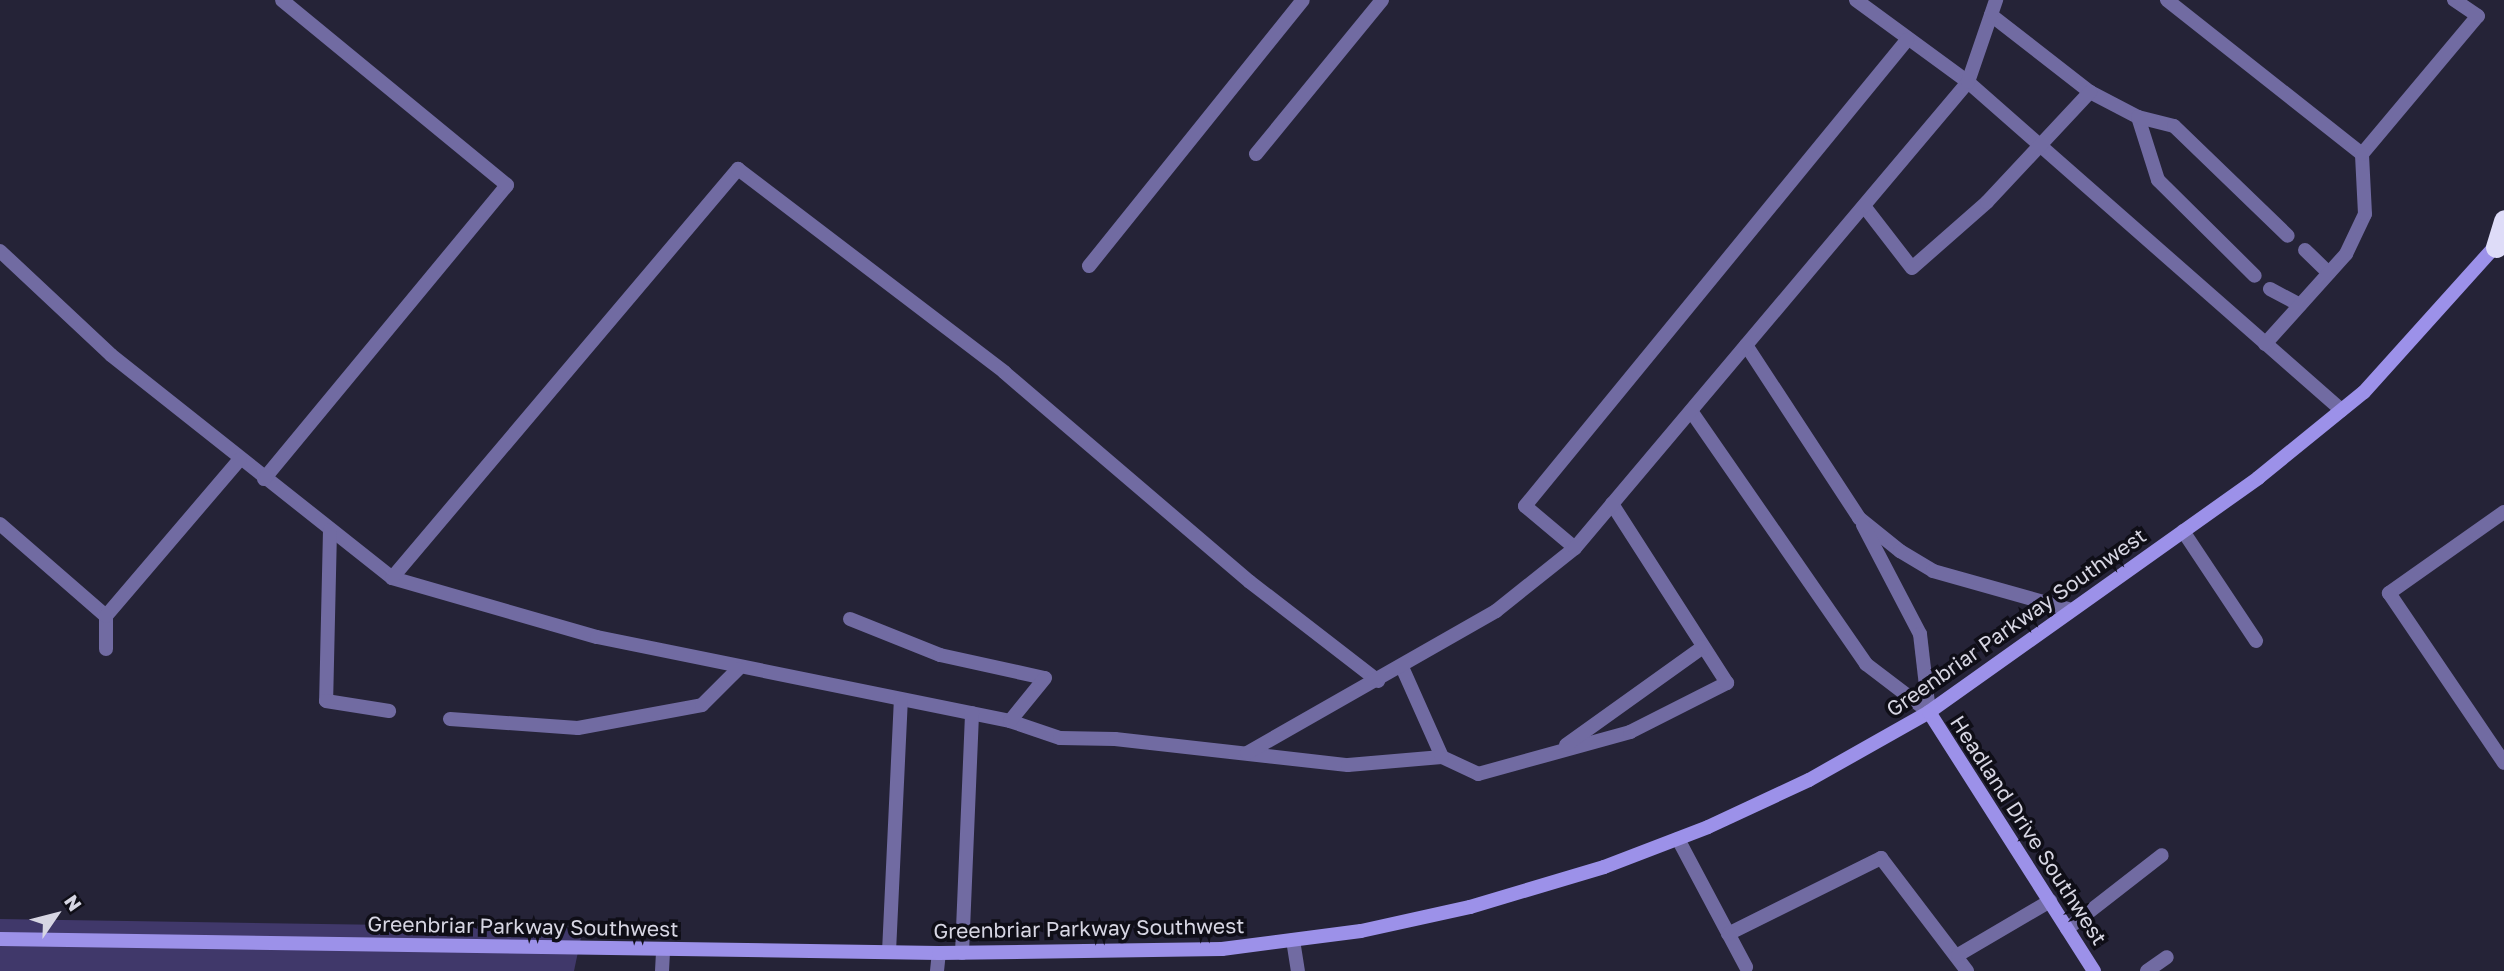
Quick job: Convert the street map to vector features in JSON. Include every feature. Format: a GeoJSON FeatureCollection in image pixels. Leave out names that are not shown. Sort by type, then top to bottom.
{"type":"FeatureCollection","features":[{"type":"Feature","properties":{"kind":"highway"},"geometry":{"type":"LineString","coordinates":[[2500,241],[2504,220]]}},
{"type":"Feature","properties":{"kind":"main road","name":"Greenbriar Parkway Southwest"},"geometry":{"type":"LineString","coordinates":[[0,939],[939,953],[1222,949],[1293,940],[1470,907],[1604,867],[1678,839],[1809,780],[1929,712],[2183,531],[2342,410],[2364,391],[2500,241]]}},
{"type":"Feature","properties":{"kind":"main road","name":"Headland Drive Southwest"},"geometry":{"type":"LineString","coordinates":[[1929,712],[2094,971]]}},
{"type":"Feature","properties":{"kind":"street"},"geometry":{"type":"LineString","coordinates":[[264,480],[508,185],[282,0]]}},
{"type":"Feature","properties":{"kind":"street"},"geometry":{"type":"LineString","coordinates":[[1089,266],[1303,0]]}},
{"type":"Feature","properties":{"kind":"street"},"geometry":{"type":"LineString","coordinates":[[1256,154],[1382,0]]}},
{"type":"Feature","properties":{"kind":"street"},"geometry":{"type":"LineString","coordinates":[[1856,0],[1907,40],[1968,82],[2342,410]]}},
{"type":"Feature","properties":{"kind":"street"},"geometry":{"type":"LineString","coordinates":[[1247,753],[1378,681],[1496,611],[1574,548],[1968,82],[1996,0]]}},
{"type":"Feature","properties":{"kind":"street"},"geometry":{"type":"LineString","coordinates":[[2167,0],[2362,153]]}},
{"type":"Feature","properties":{"kind":"street"},"geometry":{"type":"LineString","coordinates":[[2265,344],[2346,254],[2365,214],[2362,153],[2478,16],[2454,0]]}},
{"type":"Feature","properties":{"kind":"street"},"geometry":{"type":"LineString","coordinates":[[1991,15],[2090,92],[2138,117],[2174,126],[2288,236]]}},
{"type":"Feature","properties":{"kind":"street"},"geometry":{"type":"LineString","coordinates":[[1574,548],[1525,506],[1907,40]]}},
{"type":"Feature","properties":{"kind":"street"},"geometry":{"type":"LineString","coordinates":[[1864,206],[1912,268],[2042,148],[2090,92]]}},
{"type":"Feature","properties":{"kind":"street"},"geometry":{"type":"LineString","coordinates":[[2138,117],[2158,180],[2255,276]]}},
{"type":"Feature","properties":{"kind":"street"},"geometry":{"type":"LineString","coordinates":[[392,578],[738,169],[1004,372],[1250,582],[1378,681]]}},
{"type":"Feature","properties":{"kind":"street"},"geometry":{"type":"LineString","coordinates":[[2305,250],[2329,273]]}},
{"type":"Feature","properties":{"kind":"street"},"geometry":{"type":"LineString","coordinates":[[0,252],[111,355],[264,480],[392,578],[597,637],[738,669],[1010,721],[1060,738],[1115,738],[1348,765],[1442,757],[1478,774],[1630,732],[1727,683],[1612,504]]}},
{"type":"Feature","properties":{"kind":"street"},"geometry":{"type":"LineString","coordinates":[[2270,289],[2300,305]]}},
{"type":"Feature","properties":{"kind":"street"},"geometry":{"type":"LineString","coordinates":[[1746,345],[1859,518],[1920,634],[1929,712]]}},
{"type":"Feature","properties":{"kind":"street"},"geometry":{"type":"LineString","coordinates":[[1691,411],[1866,664],[1929,712]]}},
{"type":"Feature","properties":{"kind":"street"},"geometry":{"type":"LineString","coordinates":[[106,649],[106,616],[240,459]]}},
{"type":"Feature","properties":{"kind":"street"},"geometry":{"type":"LineString","coordinates":[[2504,512],[2389,593],[2504,763]]}},
{"type":"Feature","properties":{"kind":"street"},"geometry":{"type":"LineString","coordinates":[[1859,518],[1933,571],[2072,610]]}},
{"type":"Feature","properties":{"kind":"street"},"geometry":{"type":"LineString","coordinates":[[0,524],[106,616]]}},
{"type":"Feature","properties":{"kind":"street"},"geometry":{"type":"LineString","coordinates":[[330,530],[326,701],[389,711]]}},
{"type":"Feature","properties":{"kind":"street"},"geometry":{"type":"LineString","coordinates":[[2183,531],[2256,641]]}},
{"type":"Feature","properties":{"kind":"street"},"geometry":{"type":"LineString","coordinates":[[849,619],[940,655],[1045,678],[1010,721]]}},
{"type":"Feature","properties":{"kind":"street"},"geometry":{"type":"LineString","coordinates":[[1556,752],[1703,647]]}},
{"type":"Feature","properties":{"kind":"street"},"geometry":{"type":"LineString","coordinates":[[1402,667],[1442,757]]}},
{"type":"Feature","properties":{"kind":"street"},"geometry":{"type":"LineString","coordinates":[[450,719],[578,728],[702,705],[738,669]]}},
{"type":"Feature","properties":{"kind":"street"},"geometry":{"type":"LineString","coordinates":[[889,952],[901,700]]}},
{"type":"Feature","properties":{"kind":"street"},"geometry":{"type":"LineString","coordinates":[[962,953],[972,713]]}},
{"type":"Feature","properties":{"kind":"street"},"geometry":{"type":"LineString","coordinates":[[1678,839],[1745,967]]}},
{"type":"Feature","properties":{"kind":"street"},"geometry":{"type":"LineString","coordinates":[[2067,929],[2162,855]]}},
{"type":"Feature","properties":{"kind":"street"},"geometry":{"type":"LineString","coordinates":[[1728,934],[1881,858],[1958,955],[1967,971]]}},
{"type":"Feature","properties":{"kind":"street"},"geometry":{"type":"LineString","coordinates":[[1958,955],[2050,901]]}},
{"type":"Feature","properties":{"kind":"street"},"geometry":{"type":"LineString","coordinates":[[1293,940],[1298,971]]}},
{"type":"Feature","properties":{"kind":"street"},"geometry":{"type":"LineString","coordinates":[[662,971],[663,949]]}},
{"type":"Feature","properties":{"kind":"street"},"geometry":{"type":"LineString","coordinates":[[937,971],[939,953]]}},
{"type":"Feature","properties":{"kind":"street"},"geometry":{"type":"LineString","coordinates":[[2147,971],[2167,957]]}},
{"type":"Feature","properties":{"kind":"shaded area"},"geometry":{"type":"Polygon","coordinates":[[[0,919],[583,928],[574,971],[0,971],[0,919]]]}}]}
